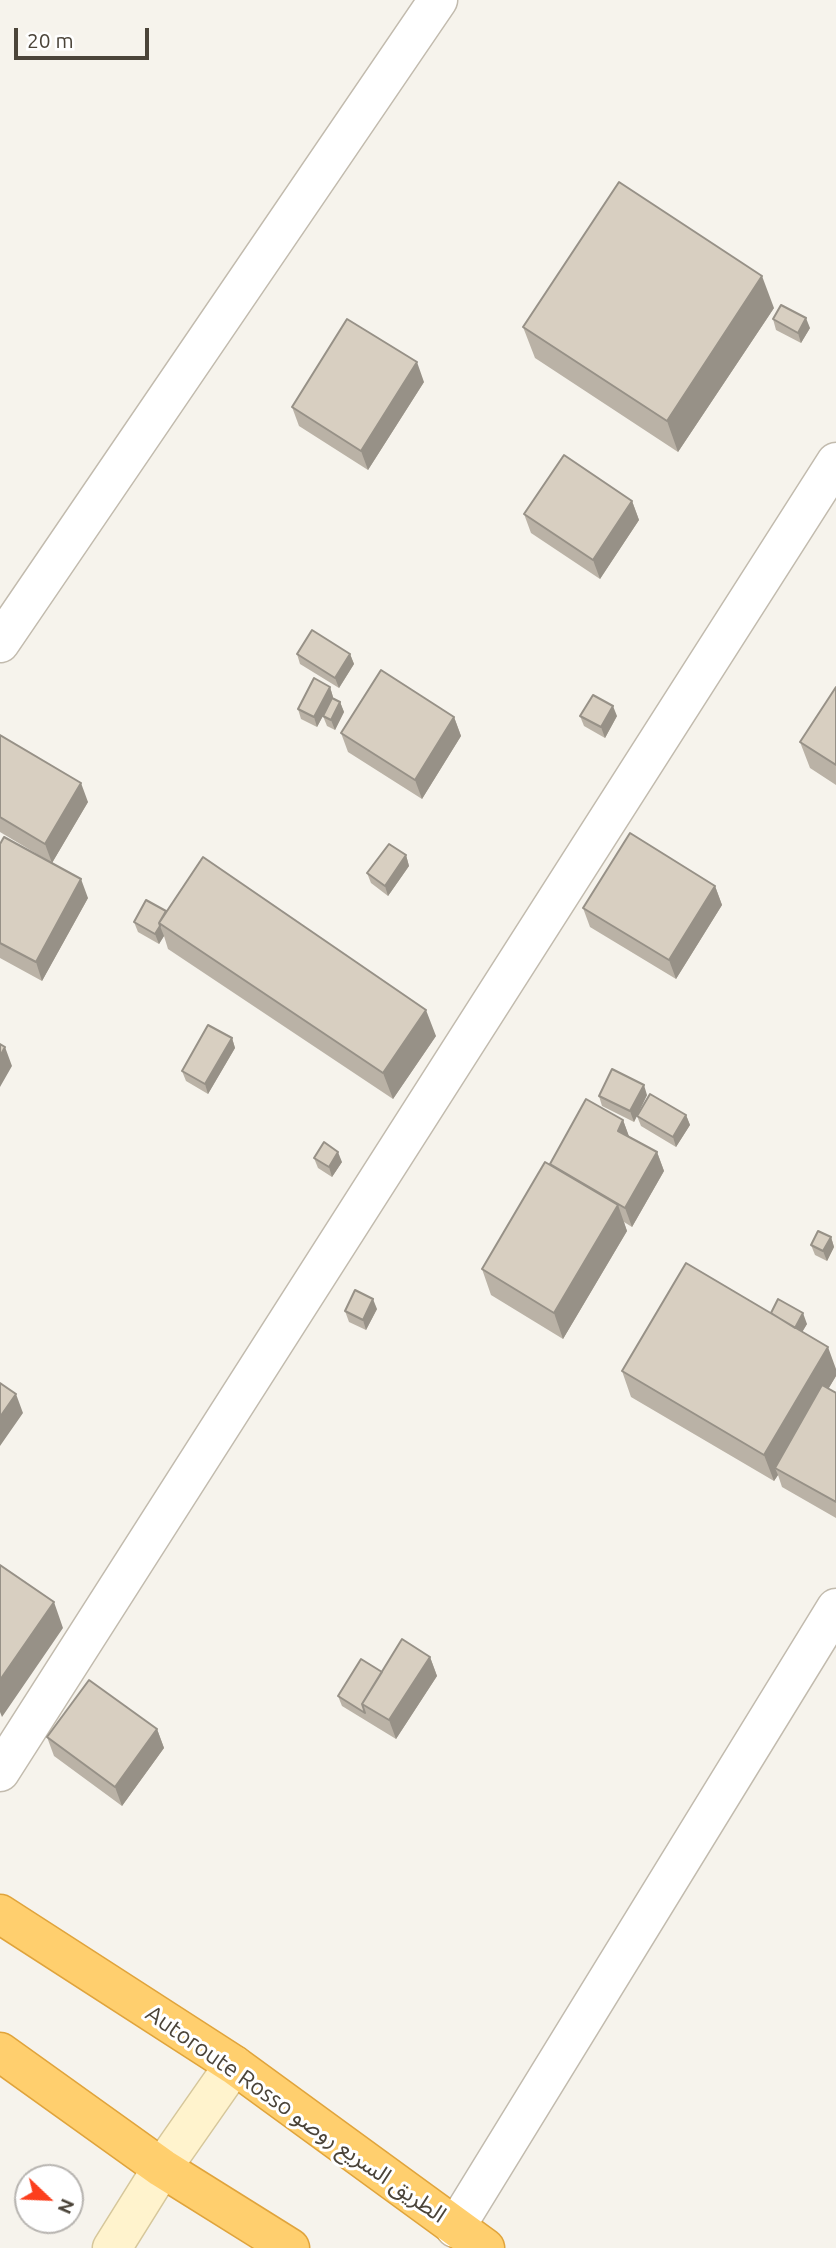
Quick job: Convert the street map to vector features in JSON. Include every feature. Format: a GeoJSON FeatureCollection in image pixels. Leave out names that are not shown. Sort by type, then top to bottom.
{"type":"FeatureCollection","features":[{"type":"Feature","properties":{"kind":"highway","name":"Autoroute Rosso الطريق السريع روصو"},"geometry":{"type":"LineString","coordinates":[[0,1914],[234,2064],[470,2238]]}},
{"type":"Feature","properties":{"kind":"highway"},"geometry":{"type":"LineString","coordinates":[[0,2052],[162,2168],[290,2248]]}},
{"type":"Feature","properties":{"kind":"street"},"geometry":{"type":"LineString","coordinates":[[0,643],[438,0]]}},
{"type":"Feature","properties":{"kind":"street"},"geometry":{"type":"LineString","coordinates":[[0,1772],[836,462]]}},
{"type":"Feature","properties":{"kind":"street"},"geometry":{"type":"LineString","coordinates":[[470,2238],[836,1608]]}},
{"type":"Feature","properties":{"kind":"street"},"geometry":{"type":"LineString","coordinates":[[112,2248],[162,2168],[234,2064]]}},
{"type":"Feature","properties":{"kind":"building"},"geometry":{"type":"Polygon","coordinates":[[[619,182],[762,276],[667,421],[523,327],[619,182]]]}},
{"type":"Feature","properties":{"kind":"building"},"geometry":{"type":"Polygon","coordinates":[[[781,305],[806,318],[798,333],[773,319],[781,305]]]}},
{"type":"Feature","properties":{"kind":"building"},"geometry":{"type":"Polygon","coordinates":[[[347,319],[417,362],[361,451],[292,407],[347,319]]]}},
{"type":"Feature","properties":{"kind":"building"},"geometry":{"type":"Polygon","coordinates":[[[564,455],[632,501],[593,560],[524,514],[564,455]]]}},
{"type":"Feature","properties":{"kind":"building"},"geometry":{"type":"Polygon","coordinates":[[[312,630],[350,654],[335,678],[297,654],[312,630]]]}},
{"type":"Feature","properties":{"kind":"building"},"geometry":{"type":"Polygon","coordinates":[[[381,670],[454,717],[415,780],[341,733],[381,670]]]}},
{"type":"Feature","properties":{"kind":"building"},"geometry":{"type":"Polygon","coordinates":[[[314,678],[330,687],[314,717],[298,709],[314,678]]]}},
{"type":"Feature","properties":{"kind":"building"},"geometry":{"type":"Polygon","coordinates":[[[836,687],[836,765],[800,742],[836,687]]]}},
{"type":"Feature","properties":{"kind":"building"},"geometry":{"type":"Polygon","coordinates":[[[593,695],[613,706],[601,727],[580,716],[593,695]]]}},
{"type":"Feature","properties":{"kind":"building"},"geometry":{"type":"Polygon","coordinates":[[[332,698],[340,702],[331,720],[323,716],[332,698]]]}},
{"type":"Feature","properties":{"kind":"building"},"geometry":{"type":"Polygon","coordinates":[[[0,735],[81,783],[45,844],[0,817],[0,735]]]}},
{"type":"Feature","properties":{"kind":"building"},"geometry":{"type":"Polygon","coordinates":[[[630,833],[715,886],[669,960],[583,908],[630,833]]]}},
{"type":"Feature","properties":{"kind":"building"},"geometry":{"type":"Polygon","coordinates":[[[4,837],[81,879],[36,962],[0,943],[0,844],[4,837]]]}},
{"type":"Feature","properties":{"kind":"building"},"geometry":{"type":"Polygon","coordinates":[[[389,844],[406,855],[385,886],[367,873],[389,844]]]}},
{"type":"Feature","properties":{"kind":"building"},"geometry":{"type":"Polygon","coordinates":[[[203,857],[426,1010],[383,1073],[159,923],[203,857]]]}},
{"type":"Feature","properties":{"kind":"building"},"geometry":{"type":"Polygon","coordinates":[[[146,900],[166,911],[155,934],[134,922],[146,900]]]}},
{"type":"Feature","properties":{"kind":"building"},"geometry":{"type":"Polygon","coordinates":[[[208,1025],[232,1038],[205,1084],[182,1071],[208,1025]]]}},
{"type":"Feature","properties":{"kind":"building"},"geometry":{"type":"Polygon","coordinates":[[[612,1069],[644,1085],[630,1111],[599,1096],[612,1069]]]}},
{"type":"Feature","properties":{"kind":"building"},"geometry":{"type":"Polygon","coordinates":[[[650,1094],[686,1115],[673,1137],[637,1116],[650,1094]]]}},
{"type":"Feature","properties":{"kind":"building"},"geometry":{"type":"Polygon","coordinates":[[[586,1099],[623,1120],[618,1131],[657,1152],[625,1208],[550,1164],[586,1099]]]}},
{"type":"Feature","properties":{"kind":"building"},"geometry":{"type":"Polygon","coordinates":[[[324,1142],[338,1152],[329,1167],[314,1158],[324,1142]]]}},
{"type":"Feature","properties":{"kind":"building"},"geometry":{"type":"Polygon","coordinates":[[[545,1162],[618,1205],[554,1313],[482,1269],[545,1162]]]}},
{"type":"Feature","properties":{"kind":"building"},"geometry":{"type":"Polygon","coordinates":[[[818,1231],[831,1237],[823,1251],[811,1245],[818,1231]]]}},
{"type":"Feature","properties":{"kind":"building"},"geometry":{"type":"Polygon","coordinates":[[[686,1263],[828,1347],[764,1455],[622,1371],[686,1263]]]}},
{"type":"Feature","properties":{"kind":"building"},"geometry":{"type":"Polygon","coordinates":[[[355,1290],[373,1299],[363,1320],[345,1311],[355,1290]]]}},
{"type":"Feature","properties":{"kind":"building"},"geometry":{"type":"Polygon","coordinates":[[[778,1299],[803,1313],[795,1328],[771,1313],[778,1299]]]}},
{"type":"Feature","properties":{"kind":"building"},"geometry":{"type":"Polygon","coordinates":[[[0,1383],[16,1394],[0,1417],[0,1383]]]}},
{"type":"Feature","properties":{"kind":"building"},"geometry":{"type":"Polygon","coordinates":[[[822,1385],[836,1393],[836,1502],[775,1468],[822,1385]]]}},
{"type":"Feature","properties":{"kind":"building"},"geometry":{"type":"Polygon","coordinates":[[[0,1565],[54,1602],[0,1680],[0,1565]]]}},
{"type":"Feature","properties":{"kind":"building"},"geometry":{"type":"Polygon","coordinates":[[[402,1639],[430,1657],[389,1720],[362,1704],[402,1639]]]}},
{"type":"Feature","properties":{"kind":"building"},"geometry":{"type":"Polygon","coordinates":[[[361,1659],[382,1672],[362,1704],[365,1713],[338,1696],[361,1659]]]}},
{"type":"Feature","properties":{"kind":"building"},"geometry":{"type":"Polygon","coordinates":[[[89,1680],[157,1729],[115,1787],[47,1737],[89,1680]]]}}]}
